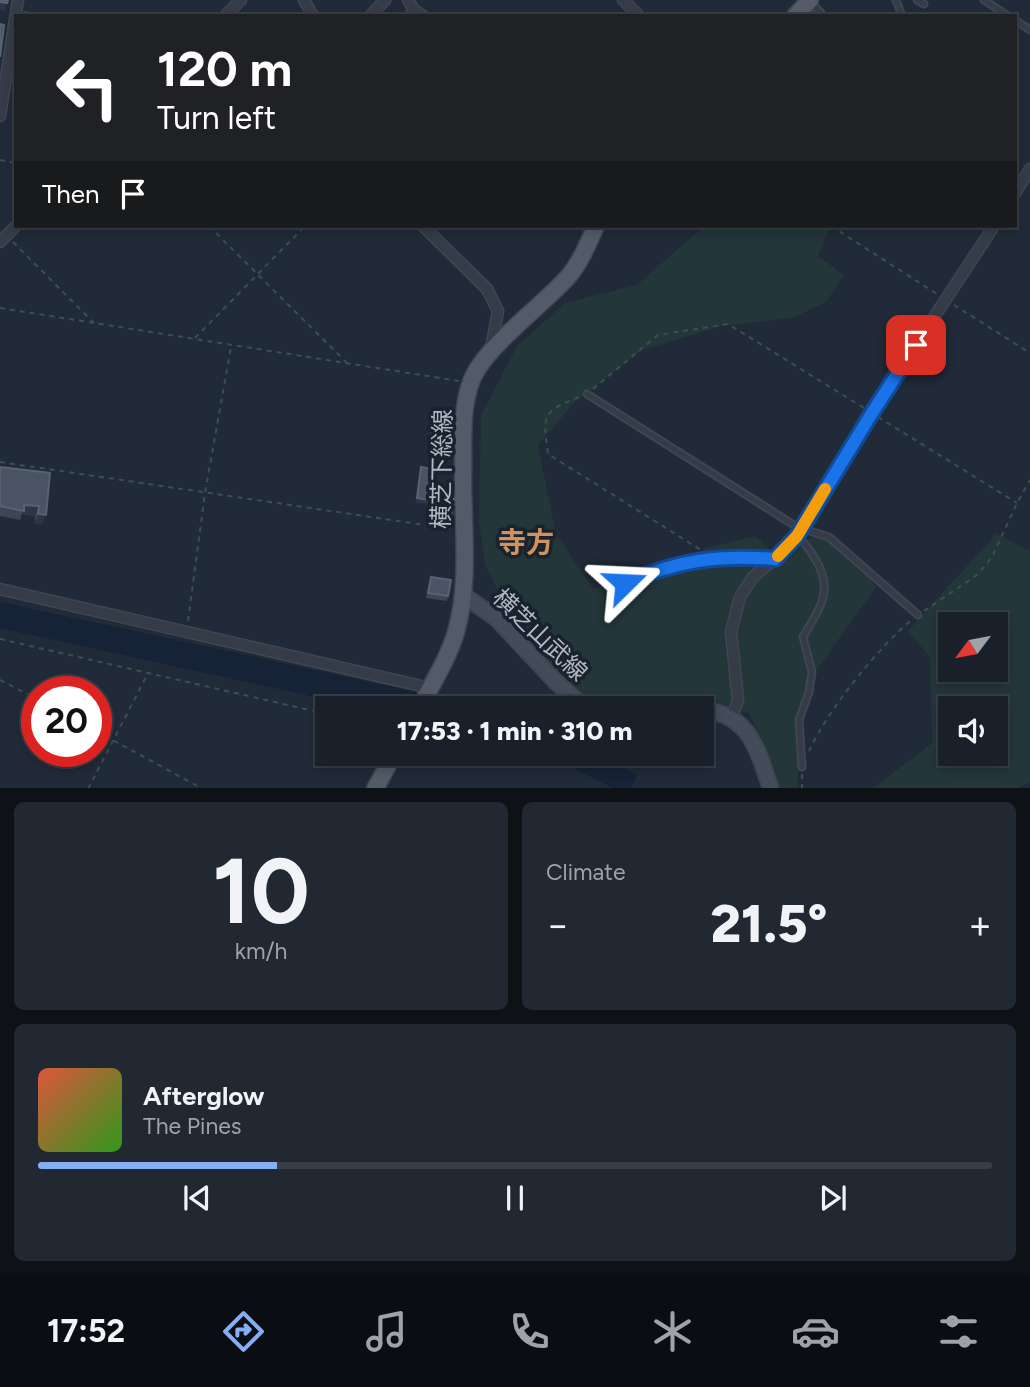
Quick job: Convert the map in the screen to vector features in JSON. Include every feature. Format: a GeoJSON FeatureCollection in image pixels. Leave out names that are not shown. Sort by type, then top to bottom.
{"type":"FeatureCollection","features":[{"type":"Feature","properties":{"kind":"main road"},"geometry":{"type":"LineString","coordinates":[[797,14],[810,1]]}},
{"type":"Feature","properties":{"kind":"main road","name":"横芝下総線"},"geometry":{"type":"LineString","coordinates":[[426,696],[456,632],[463,595],[464,422],[470,383],[490,353],[570,274],[584,253],[595,228]]}},
{"type":"Feature","properties":{"kind":"main road","name":"横芝山武線"},"geometry":{"type":"LineString","coordinates":[[463,595],[496,618],[572,696]]}},
{"type":"Feature","properties":{"kind":"main road"},"geometry":{"type":"LineString","coordinates":[[714,712],[732,717],[752,741],[771,788]]}},
{"type":"Feature","properties":{"kind":"main road"},"geometry":{"type":"LineString","coordinates":[[376,788],[387,766]]}},
{"type":"Feature","properties":{"kind":"street"},"geometry":{"type":"LineString","coordinates":[[227,14],[241,0]]}},
{"type":"Feature","properties":{"kind":"street"},"geometry":{"type":"LineString","coordinates":[[372,14],[385,0]]}},
{"type":"Feature","properties":{"kind":"street"},"geometry":{"type":"LineString","coordinates":[[623,0],[637,14]]}},
{"type":"Feature","properties":{"kind":"street"},"geometry":{"type":"LineString","coordinates":[[0,116],[14,25]]}},
{"type":"Feature","properties":{"kind":"street"},"geometry":{"type":"LineString","coordinates":[[1017,190],[1030,169]]}},
{"type":"Feature","properties":{"kind":"street"},"geometry":{"type":"LineString","coordinates":[[425,228],[487,289],[498,311],[490,353]]}},
{"type":"Feature","properties":{"kind":"street"},"geometry":{"type":"LineString","coordinates":[[732,717],[738,700],[731,632],[740,597],[753,577],[775,559],[799,532],[872,413],[993,228]]}},
{"type":"Feature","properties":{"kind":"street"},"geometry":{"type":"LineString","coordinates":[[0,590],[430,688]]}},
{"type":"Feature","properties":{"kind":"lane"},"geometry":{"type":"LineString","coordinates":[[918,0],[924,4]]}},
{"type":"Feature","properties":{"kind":"lane"},"geometry":{"type":"LineString","coordinates":[[984,0],[1005,14]]}},
{"type":"Feature","properties":{"kind":"lane"},"geometry":{"type":"LineString","coordinates":[[810,1],[822,14]]}},
{"type":"Feature","properties":{"kind":"lane"},"geometry":{"type":"LineString","coordinates":[[587,394],[797,527],[825,577],[825,589],[819,609],[803,637],[812,672],[799,720],[802,767]]}},
{"type":"Feature","properties":{"kind":"lane"},"geometry":{"type":"LineString","coordinates":[[799,532],[829,537],[918,615]]}},
{"type":"Feature","properties":{"kind":"lane"},"geometry":{"type":"LineString","coordinates":[[625,583],[662,569],[712,557],[775,559]]}},
{"type":"Feature","properties":{"kind":"path"},"geometry":{"type":"LineString","coordinates":[[17,5],[42,14]]}},
{"type":"Feature","properties":{"kind":"path"},"geometry":{"type":"LineString","coordinates":[[211,228],[348,364]]}},
{"type":"Feature","properties":{"kind":"path"},"geometry":{"type":"LineString","coordinates":[[194,339],[303,228]]}},
{"type":"Feature","properties":{"kind":"path"},"geometry":{"type":"LineString","coordinates":[[834,228],[1030,353]]}},
{"type":"Feature","properties":{"kind":"path"},"geometry":{"type":"LineString","coordinates":[[3,238],[94,323]]}},
{"type":"Feature","properties":{"kind":"path"},"geometry":{"type":"LineString","coordinates":[[0,308],[470,383]]}},
{"type":"Feature","properties":{"kind":"path"},"geometry":{"type":"LineString","coordinates":[[186,633],[205,493],[231,345]]}},
{"type":"Feature","properties":{"kind":"path"},"geometry":{"type":"LineString","coordinates":[[0,462],[440,528],[463,529]]}},
{"type":"Feature","properties":{"kind":"path"},"geometry":{"type":"LineString","coordinates":[[802,788],[802,767],[816,735],[844,694],[887,645],[918,615],[977,575],[992,558],[1030,480]]}},
{"type":"Feature","properties":{"kind":"path"},"geometry":{"type":"LineString","coordinates":[[0,639],[315,711]]}},
{"type":"Feature","properties":{"kind":"path"},"geometry":{"type":"LineString","coordinates":[[89,788],[148,673]]}},
{"type":"Feature","properties":{"kind":"path"},"geometry":{"type":"LineString","coordinates":[[0,680],[21,691]]}},
{"type":"Feature","properties":{"kind":"path"},"geometry":{"type":"LineString","coordinates":[[113,740],[200,788]]}},
{"type":"Feature","properties":{"kind":"shaded area"},"geometry":{"type":"Polygon","coordinates":[[[702,228],[831,228],[818,256],[844,275],[826,302],[792,318],[722,326],[642,350],[574,403],[538,445],[556,534],[593,588],[650,582],[706,548],[755,536],[784,563],[818,530],[857,559],[876,587],[816,671],[800,741],[797,788],[777,788],[775,772],[749,713],[714,702],[714,696],[585,696],[560,675],[510,616],[485,564],[479,522],[481,415],[517,346],[565,303],[637,285],[702,228]]]}},
{"type":"Feature","properties":{"kind":"shaded area"},"geometry":{"type":"Polygon","coordinates":[[[996,534],[1030,549],[1030,782],[1018,788],[873,788],[932,743],[930,657],[908,631],[996,534]]]}},
{"type":"Feature","properties":{"kind":"water"},"geometry":{"type":"Polygon","coordinates":[[[0,602],[435,696],[315,697],[0,628],[0,602]]]}},
{"type":"Feature","properties":{"kind":"water"},"geometry":{"type":"Polygon","coordinates":[[[569,766],[620,766],[637,775],[631,788],[613,788],[569,766]]]}},
{"type":"Feature","properties":{"kind":"building"},"geometry":{"type":"Polygon","coordinates":[[[0,24],[4,25],[0,57],[0,24]]]}},
{"type":"Feature","properties":{"kind":"building"},"geometry":{"type":"Polygon","coordinates":[[[435,428],[447,430],[446,441],[431,439],[435,428]]]}},
{"type":"Feature","properties":{"kind":"building"},"geometry":{"type":"Polygon","coordinates":[[[0,467],[50,473],[46,515],[38,514],[39,506],[24,505],[24,511],[0,506],[0,467]]]}},
{"type":"Feature","properties":{"kind":"building"},"geometry":{"type":"Polygon","coordinates":[[[421,467],[433,469],[429,500],[417,498],[421,467]]]}},
{"type":"Feature","properties":{"kind":"building"},"geometry":{"type":"Polygon","coordinates":[[[433,494],[454,499],[451,518],[435,515],[435,512],[430,511],[433,494]]]}},
{"type":"Feature","properties":{"kind":"building"},"geometry":{"type":"Polygon","coordinates":[[[431,577],[451,580],[448,596],[428,593],[431,577]]]}},
{"type":"Feature","properties":{"kind":"slow traffic"},"geometry":{"type":"LineString","coordinates":[[778,556],[797,536],[825,489]]}},
{"type":"Feature","properties":{"kind":"district","name":"寺方"},"geometry":{"type":"Point","coordinates":[526,542]}},
{"type":"Feature","properties":{"kind":"route"},"geometry":{"type":"LineString","coordinates":[[625,583],[648,573],[712,557],[775,559],[797,536],[916,345]]}}]}
